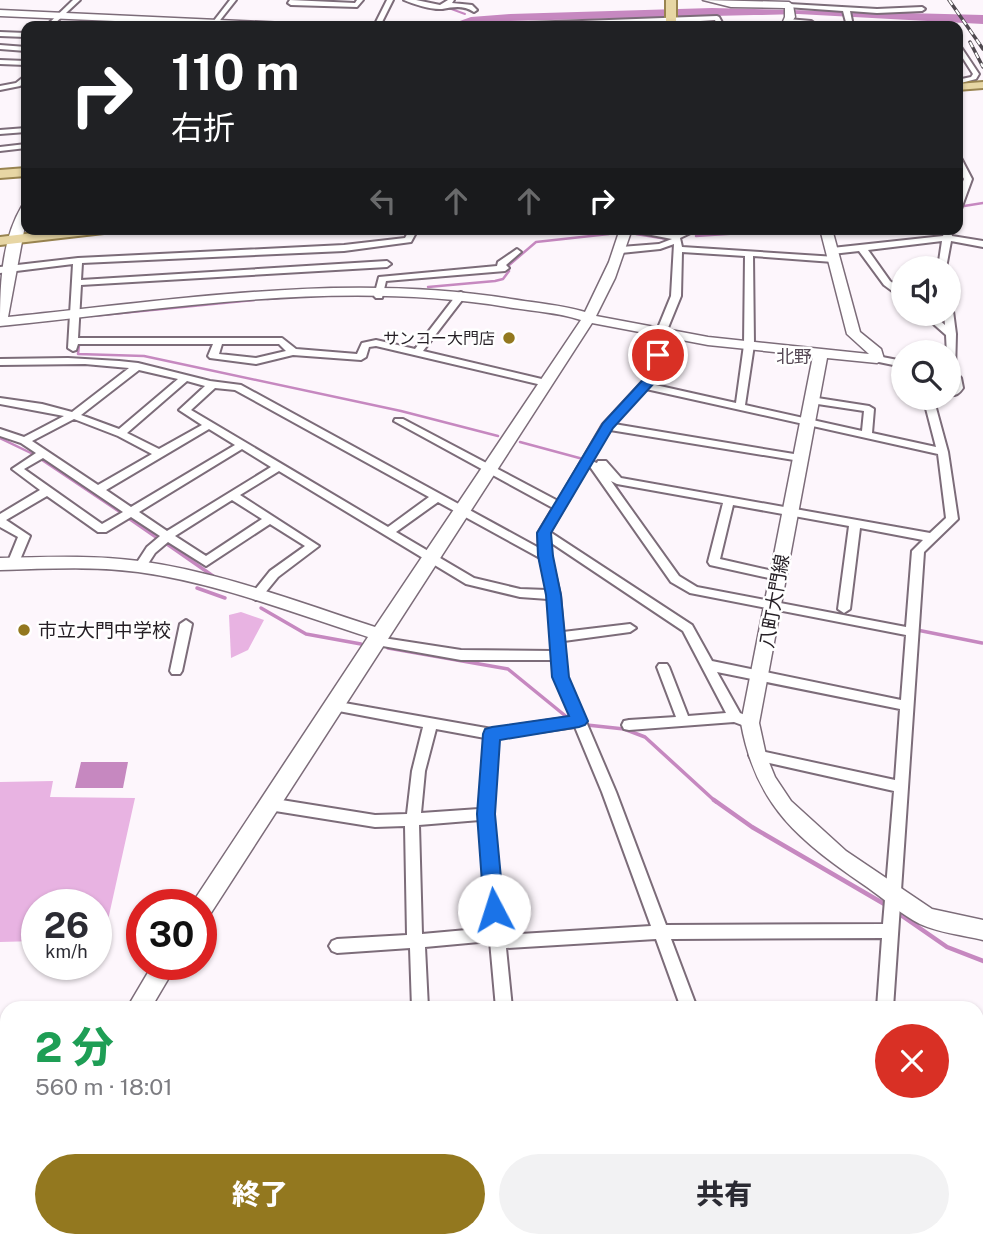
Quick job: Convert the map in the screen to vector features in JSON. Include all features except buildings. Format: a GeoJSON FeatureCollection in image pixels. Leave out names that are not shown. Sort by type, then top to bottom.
{"type":"FeatureCollection","features":[{"type":"Feature","properties":{"kind":"main road"},"geometry":{"type":"LineString","coordinates":[[671,0],[671,21]]}},
{"type":"Feature","properties":{"kind":"main road"},"geometry":{"type":"LineString","coordinates":[[963,84],[983,85]]}},
{"type":"Feature","properties":{"kind":"main road"},"geometry":{"type":"LineString","coordinates":[[0,174],[21,172]]}},
{"type":"Feature","properties":{"kind":"main road"},"geometry":{"type":"LineString","coordinates":[[0,241],[51,235]]}},
{"type":"Feature","properties":{"kind":"street"},"geometry":{"type":"LineString","coordinates":[[54,21],[77,0]]}},
{"type":"Feature","properties":{"kind":"street"},"geometry":{"type":"LineString","coordinates":[[217,21],[233,0]]}},
{"type":"Feature","properties":{"kind":"street"},"geometry":{"type":"LineString","coordinates":[[293,0],[291,3],[357,5],[360,0]]}},
{"type":"Feature","properties":{"kind":"street"},"geometry":{"type":"LineString","coordinates":[[380,21],[390,0]]}},
{"type":"Feature","properties":{"kind":"street"},"geometry":{"type":"LineString","coordinates":[[408,0],[441,8],[450,1],[470,6],[474,10]]}},
{"type":"Feature","properties":{"kind":"street"},"geometry":{"type":"LineString","coordinates":[[707,0],[788,17],[847,10],[922,9]]}},
{"type":"Feature","properties":{"kind":"street"},"geometry":{"type":"LineString","coordinates":[[847,10],[849,21]]}},
{"type":"Feature","properties":{"kind":"street"},"geometry":{"type":"LineString","coordinates":[[0,13],[176,21]]}},
{"type":"Feature","properties":{"kind":"street"},"geometry":{"type":"LineString","coordinates":[[682,21],[717,18],[718,21]]}},
{"type":"Feature","properties":{"kind":"street"},"geometry":{"type":"LineString","coordinates":[[0,34],[21,35]]}},
{"type":"Feature","properties":{"kind":"street"},"geometry":{"type":"LineString","coordinates":[[0,47],[21,49]]}},
{"type":"Feature","properties":{"kind":"street"},"geometry":{"type":"LineString","coordinates":[[963,53],[976,74],[974,78],[963,82]]}},
{"type":"Feature","properties":{"kind":"street"},"geometry":{"type":"LineString","coordinates":[[1,63],[21,63]]}},
{"type":"Feature","properties":{"kind":"street"},"geometry":{"type":"LineString","coordinates":[[0,88],[18,85],[21,82]]}},
{"type":"Feature","properties":{"kind":"street"},"geometry":{"type":"LineString","coordinates":[[0,132],[21,130]]}},
{"type":"Feature","properties":{"kind":"street"},"geometry":{"type":"LineString","coordinates":[[0,149],[21,147]]}},
{"type":"Feature","properties":{"kind":"street"},"geometry":{"type":"LineString","coordinates":[[963,169],[968,179],[963,193]]}},
{"type":"Feature","properties":{"kind":"street"},"geometry":{"type":"LineString","coordinates":[[21,219],[5,269],[0,322],[379,293],[460,298],[661,334],[891,362]]}},
{"type":"Feature","properties":{"kind":"street"},"geometry":{"type":"LineString","coordinates":[[5,269],[78,261],[299,250],[408,240],[411,235]]}},
{"type":"Feature","properties":{"kind":"street"},"geometry":{"type":"LineString","coordinates":[[214,889],[461,510],[567,354],[601,296],[625,235]]}},
{"type":"Feature","properties":{"kind":"street"},"geometry":{"type":"LineString","coordinates":[[649,235],[749,254],[833,255],[937,235]]}},
{"type":"Feature","properties":{"kind":"street"},"geometry":{"type":"LineString","coordinates":[[621,250],[660,246],[676,242],[686,235]]}},
{"type":"Feature","properties":{"kind":"street"},"geometry":{"type":"LineString","coordinates":[[828,235],[853,334],[876,352],[877,359]]}},
{"type":"Feature","properties":{"kind":"street"},"geometry":{"type":"LineString","coordinates":[[944,256],[948,235]]}},
{"type":"Feature","properties":{"kind":"street"},"geometry":{"type":"LineString","coordinates":[[954,235],[983,244]]}},
{"type":"Feature","properties":{"kind":"street"},"geometry":{"type":"LineString","coordinates":[[676,242],[676,296],[661,334],[658,371],[607,426],[544,533],[545,556],[554,595],[561,677],[609,792],[687,1001]]}},
{"type":"Feature","properties":{"kind":"street"},"geometry":{"type":"LineString","coordinates":[[862,248],[891,287]]}},
{"type":"Feature","properties":{"kind":"street"},"geometry":{"type":"LineString","coordinates":[[299,250],[300,269]]}},
{"type":"Feature","properties":{"kind":"street"},"geometry":{"type":"LineString","coordinates":[[379,293],[382,279],[503,269],[501,264],[517,252]]}},
{"type":"Feature","properties":{"kind":"street"},"geometry":{"type":"LineString","coordinates":[[740,407],[750,345],[749,254]]}},
{"type":"Feature","properties":{"kind":"street"},"geometry":{"type":"LineString","coordinates":[[73,360],[78,261]]}},
{"type":"Feature","properties":{"kind":"street"},"geometry":{"type":"LineString","coordinates":[[78,283],[387,264]]}},
{"type":"Feature","properties":{"kind":"street"},"geometry":{"type":"LineString","coordinates":[[417,353],[460,298]]}},
{"type":"Feature","properties":{"kind":"street"},"geometry":{"type":"LineString","coordinates":[[0,329],[75,318]]}},
{"type":"Feature","properties":{"kind":"street"},"geometry":{"type":"LineString","coordinates":[[941,326],[951,334]]}},
{"type":"Feature","properties":{"kind":"street"},"geometry":{"type":"LineString","coordinates":[[950,326],[951,340]]}},
{"type":"Feature","properties":{"kind":"street"},"geometry":{"type":"LineString","coordinates":[[74,341],[282,341],[293,352]]}},
{"type":"Feature","properties":{"kind":"street"},"geometry":{"type":"LineString","coordinates":[[218,342],[214,356],[256,361],[293,352],[361,357],[365,345],[376,344],[546,383]]}},
{"type":"Feature","properties":{"kind":"street","name":"八町大門線"},"geometry":{"type":"LineString","coordinates":[[821,352],[760,675],[743,720],[766,780],[783,807],[839,857],[927,917],[983,930]]}},
{"type":"Feature","properties":{"kind":"street"},"geometry":{"type":"LineString","coordinates":[[0,362],[73,360],[138,366],[211,386],[237,387],[545,556]]}},
{"type":"Feature","properties":{"kind":"street"},"geometry":{"type":"LineString","coordinates":[[26,441],[75,415],[138,366]]}},
{"type":"Feature","properties":{"kind":"street"},"geometry":{"type":"LineString","coordinates":[[122,432],[183,380]]}},
{"type":"Feature","properties":{"kind":"street"},"geometry":{"type":"LineString","coordinates":[[211,386],[184,410],[470,581],[520,593],[554,595]]}},
{"type":"Feature","properties":{"kind":"street"},"geometry":{"type":"LineString","coordinates":[[645,386],[943,452]]}},
{"type":"Feature","properties":{"kind":"street"},"geometry":{"type":"LineString","coordinates":[[811,400],[869,409],[867,434]]}},
{"type":"Feature","properties":{"kind":"street"},"geometry":{"type":"LineString","coordinates":[[0,401],[35,404],[75,415],[122,432],[160,454]]}},
{"type":"Feature","properties":{"kind":"street"},"geometry":{"type":"LineString","coordinates":[[886,1001],[918,551],[930,537],[953,519],[943,452],[932,410]]}},
{"type":"Feature","properties":{"kind":"street"},"geometry":{"type":"LineString","coordinates":[[399,421],[559,506]]}},
{"type":"Feature","properties":{"kind":"street"},"geometry":{"type":"LineString","coordinates":[[99,488],[209,425]]}},
{"type":"Feature","properties":{"kind":"street"},"geometry":{"type":"LineString","coordinates":[[607,426],[800,458]]}},
{"type":"Feature","properties":{"kind":"street"},"geometry":{"type":"LineString","coordinates":[[0,432],[26,441],[206,562],[269,520]]}},
{"type":"Feature","properties":{"kind":"street"},"geometry":{"type":"LineString","coordinates":[[44,453],[17,469],[103,529],[242,445]]}},
{"type":"Feature","properties":{"kind":"street"},"geometry":{"type":"LineString","coordinates":[[588,460],[603,463],[617,481],[930,537]]}},
{"type":"Feature","properties":{"kind":"street"},"geometry":{"type":"LineString","coordinates":[[588,460],[595,466],[675,579],[694,590],[911,632]]}},
{"type":"Feature","properties":{"kind":"street"},"geometry":{"type":"LineString","coordinates":[[140,567],[151,550],[167,536],[278,467]]}},
{"type":"Feature","properties":{"kind":"street"},"geometry":{"type":"LineString","coordinates":[[7,564],[24,536],[0,520],[47,491]]}},
{"type":"Feature","properties":{"kind":"street"},"geometry":{"type":"LineString","coordinates":[[233,496],[313,546],[274,574],[256,596]]}},
{"type":"Feature","properties":{"kind":"street"},"geometry":{"type":"LineString","coordinates":[[388,532],[438,497]]}},
{"type":"Feature","properties":{"kind":"street"},"geometry":{"type":"LineString","coordinates":[[729,500],[714,562],[778,576]]}},
{"type":"Feature","properties":{"kind":"street"},"geometry":{"type":"LineString","coordinates":[[844,609],[855,523]]}},
{"type":"Feature","properties":{"kind":"street"},"geometry":{"type":"LineString","coordinates":[[544,533],[688,628],[707,664],[743,720]]}},
{"type":"Feature","properties":{"kind":"street"},"geometry":{"type":"LineString","coordinates":[[7,564],[111,564],[140,567],[182,575],[256,596],[379,638],[461,655],[559,656]]}},
{"type":"Feature","properties":{"kind":"street"},"geometry":{"type":"LineString","coordinates":[[176,671],[186,624]]}},
{"type":"Feature","properties":{"kind":"street"},"geometry":{"type":"LineString","coordinates":[[557,637],[630,628]]}},
{"type":"Feature","properties":{"kind":"street"},"geometry":{"type":"LineString","coordinates":[[707,664],[907,706]]}},
{"type":"Feature","properties":{"kind":"street"},"geometry":{"type":"LineString","coordinates":[[663,667],[684,721]]}},
{"type":"Feature","properties":{"kind":"street"},"geometry":{"type":"LineString","coordinates":[[333,705],[492,734],[579,721]]}},
{"type":"Feature","properties":{"kind":"street"},"geometry":{"type":"LineString","coordinates":[[629,725],[743,720]]}},
{"type":"Feature","properties":{"kind":"street"},"geometry":{"type":"LineString","coordinates":[[421,1001],[418,948],[415,940],[413,796],[431,723]]}},
{"type":"Feature","properties":{"kind":"street"},"geometry":{"type":"LineString","coordinates":[[492,734],[486,814],[503,1001]]}},
{"type":"Feature","properties":{"kind":"street"},"geometry":{"type":"LineString","coordinates":[[756,755],[901,787]]}},
{"type":"Feature","properties":{"kind":"street"},"geometry":{"type":"LineString","coordinates":[[269,804],[375,821],[486,814]]}},
{"type":"Feature","properties":{"kind":"street"},"geometry":{"type":"LineString","coordinates":[[337,946],[415,940],[660,932],[892,931]]}},
{"type":"Feature","properties":{"kind":"street"},"geometry":{"type":"LineString","coordinates":[[142,1001],[156,980]]}},
{"type":"Feature","properties":{"kind":"shaded area"},"geometry":{"type":"Polygon","coordinates":[[[712,8],[983,15],[983,24],[798,14],[460,21],[471,17],[712,8]]]}},
{"type":"Feature","properties":{"kind":"shaded area"},"geometry":{"type":"Polygon","coordinates":[[[241,612],[264,620],[248,650],[231,658],[229,615],[241,612]]]}},
{"type":"Feature","properties":{"kind":"shaded area"},"geometry":{"type":"Polygon","coordinates":[[[81,762],[128,762],[123,788],[75,788],[81,762]]]}},
{"type":"Feature","properties":{"kind":"shaded area"},"geometry":{"type":"Polygon","coordinates":[[[53,781],[50,797],[135,798],[112,902],[112,889],[21,889],[21,941],[0,942],[0,782],[53,781]]]}},
{"type":"Feature","properties":{"kind":"waterway"},"geometry":{"type":"LineString","coordinates":[[446,7],[465,14]]}},
{"type":"Feature","properties":{"kind":"waterway"},"geometry":{"type":"LineString","coordinates":[[964,206],[983,203]]}},
{"type":"Feature","properties":{"kind":"waterway"},"geometry":{"type":"LineString","coordinates":[[508,266],[536,242],[600,235]]}},
{"type":"Feature","properties":{"kind":"waterway"},"geometry":{"type":"LineString","coordinates":[[642,235],[667,239]]}},
{"type":"Feature","properties":{"kind":"waterway"},"geometry":{"type":"LineString","coordinates":[[696,236],[711,235]]}},
{"type":"Feature","properties":{"kind":"waterway"},"geometry":{"type":"LineString","coordinates":[[428,287],[495,281],[503,279],[509,271]]}},
{"type":"Feature","properties":{"kind":"waterway"},"geometry":{"type":"LineString","coordinates":[[267,299],[279,298]]}},
{"type":"Feature","properties":{"kind":"waterway"},"geometry":{"type":"LineString","coordinates":[[91,316],[254,300]]}},
{"type":"Feature","properties":{"kind":"waterway"},"geometry":{"type":"LineString","coordinates":[[79,345],[78,354],[144,356],[401,411],[498,436]]}},
{"type":"Feature","properties":{"kind":"waterway"},"geometry":{"type":"LineString","coordinates":[[0,438],[35,455]]}},
{"type":"Feature","properties":{"kind":"waterway"},"geometry":{"type":"LineString","coordinates":[[520,442],[583,459]]}},
{"type":"Feature","properties":{"kind":"waterway"},"geometry":{"type":"LineString","coordinates":[[43,460],[122,513]]}},
{"type":"Feature","properties":{"kind":"waterway"},"geometry":{"type":"LineString","coordinates":[[610,478],[625,501]]}},
{"type":"Feature","properties":{"kind":"waterway"},"geometry":{"type":"LineString","coordinates":[[130,519],[156,537]]}},
{"type":"Feature","properties":{"kind":"waterway"},"geometry":{"type":"LineString","coordinates":[[167,544],[213,576]]}},
{"type":"Feature","properties":{"kind":"waterway"},"geometry":{"type":"LineString","coordinates":[[197,588],[225,598]]}},
{"type":"Feature","properties":{"kind":"waterway"},"geometry":{"type":"LineString","coordinates":[[261,608],[306,634],[361,644]]}},
{"type":"Feature","properties":{"kind":"waterway"},"geometry":{"type":"LineString","coordinates":[[917,630],[982,643]]}},
{"type":"Feature","properties":{"kind":"waterway"},"geometry":{"type":"LineString","coordinates":[[388,648],[508,669],[568,718]]}},
{"type":"Feature","properties":{"kind":"waterway"},"geometry":{"type":"LineString","coordinates":[[587,725],[624,729],[645,737],[716,802]]}},
{"type":"Feature","properties":{"kind":"waterway"},"geometry":{"type":"LineString","coordinates":[[714,800],[752,827],[886,905]]}},
{"type":"Feature","properties":{"kind":"waterway"},"geometry":{"type":"LineString","coordinates":[[895,911],[947,947],[983,961]]}},
{"type":"Feature","properties":{"kind":"railway"},"geometry":{"type":"LineString","coordinates":[[949,0],[983,49]]}},
{"type":"Feature","properties":{"kind":"railway"},"geometry":{"type":"LineString","coordinates":[[970,42],[983,67]]}},
{"type":"Feature","properties":{"kind":"place","name":"サンコー大門店"},"geometry":{"type":"Point","coordinates":[509,338]}},
{"type":"Feature","properties":{"kind":"place","name":"市立大門中学校"},"geometry":{"type":"Point","coordinates":[24,630]}},
{"type":"Feature","properties":{"kind":"district","name":"北野"},"geometry":{"type":"Point","coordinates":[794,357]}},
{"type":"Feature","properties":{"kind":"route"},"geometry":{"type":"LineString","coordinates":[[494,910],[486,814],[492,734],[579,721],[561,677],[554,595],[545,556],[544,533],[607,426],[658,371],[658,355]]}}]}
